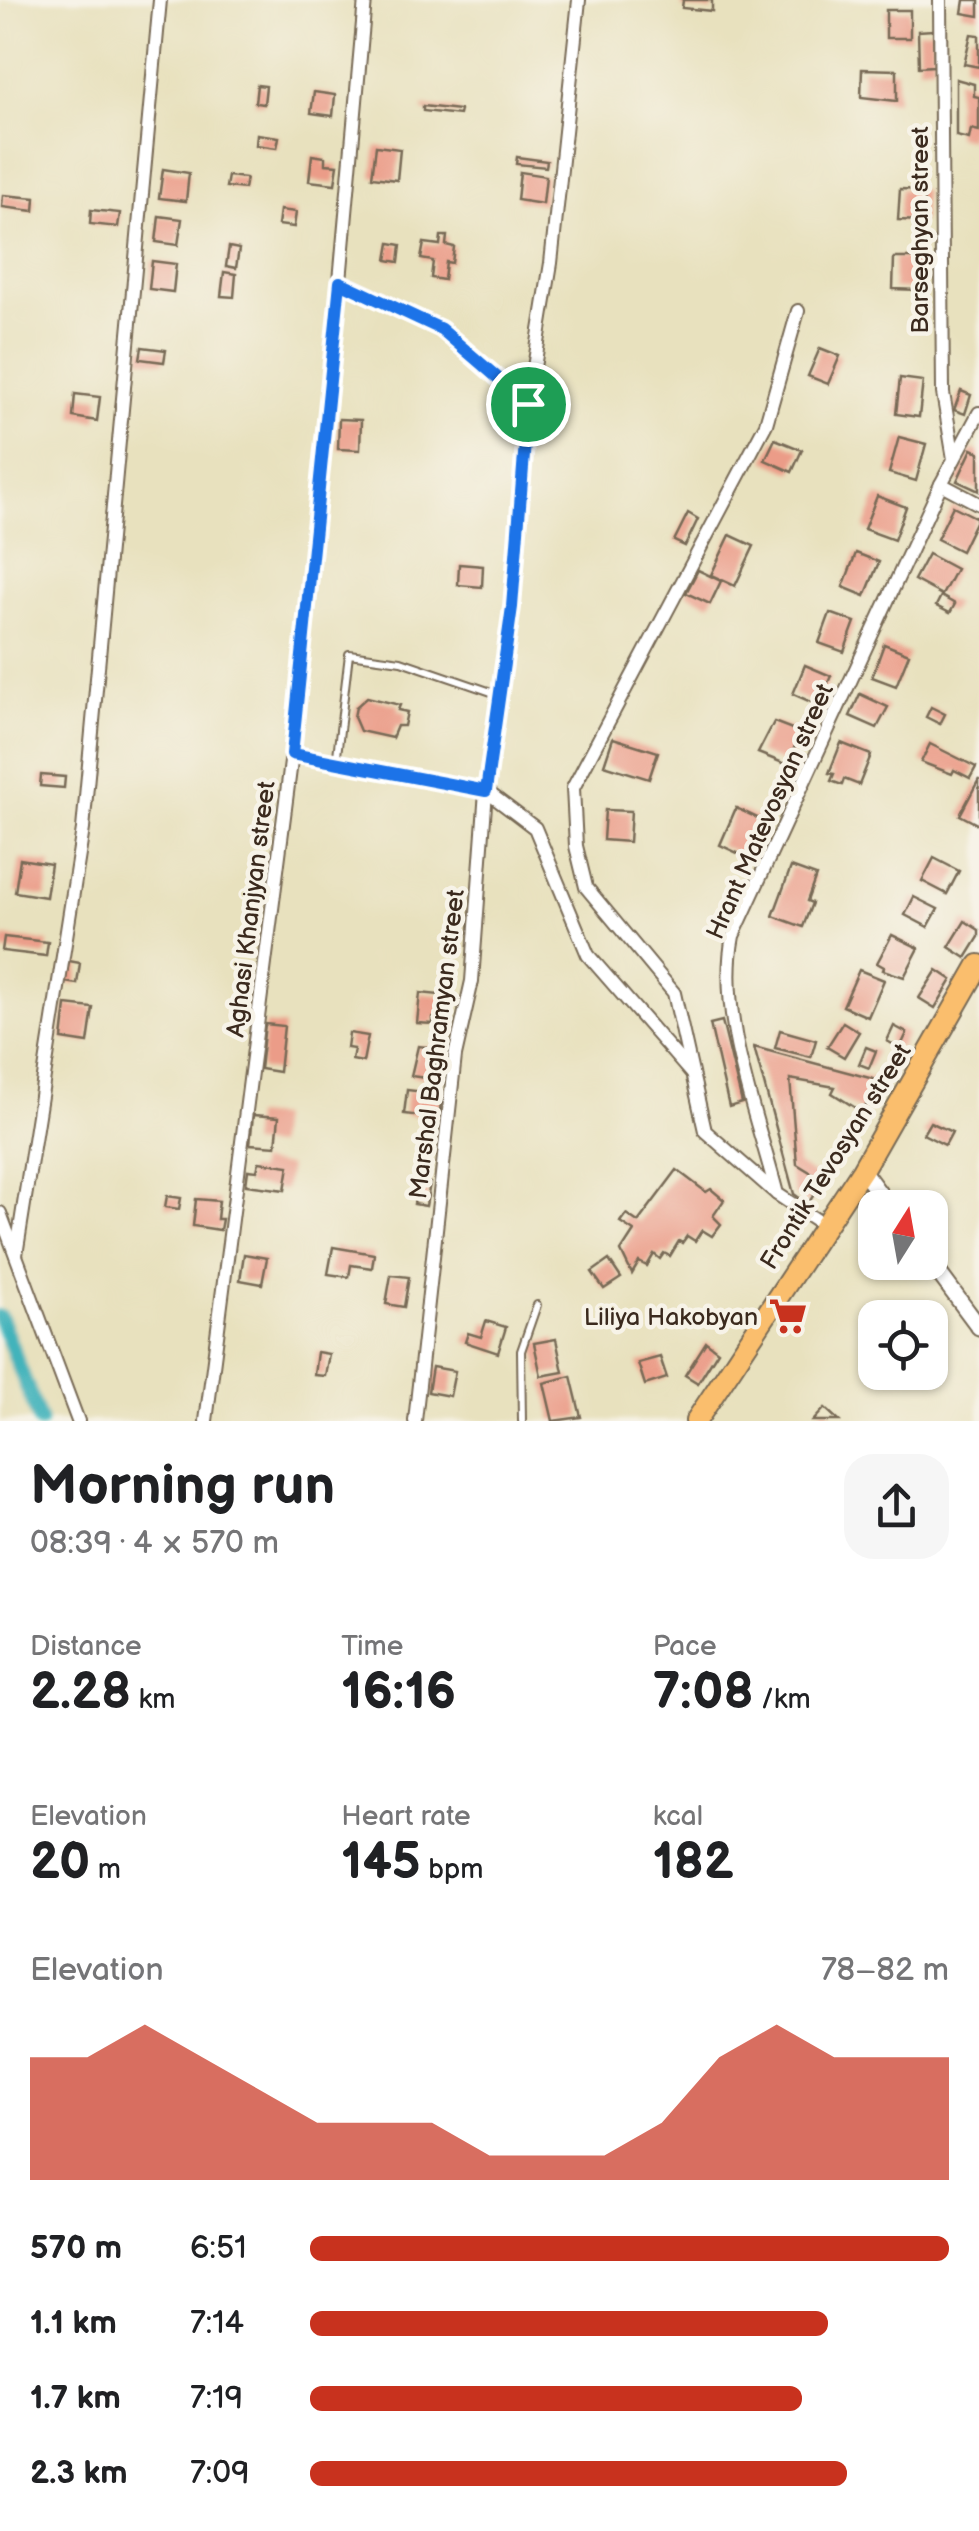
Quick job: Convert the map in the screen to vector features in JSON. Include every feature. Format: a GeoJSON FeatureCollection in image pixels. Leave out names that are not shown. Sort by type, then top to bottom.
{"type":"FeatureCollection","features":[{"type":"Feature","properties":{"kind":"main road","name":"Frontik Tevosyan street"},"geometry":{"type":"LineString","coordinates":[[696,1421],[862,1170],[979,965]]}},
{"type":"Feature","properties":{"kind":"street"},"geometry":{"type":"LineString","coordinates":[[16,1255],[83,829],[160,0]]}},
{"type":"Feature","properties":{"kind":"street"},"geometry":{"type":"LineString","coordinates":[[364,0],[340,282],[441,329],[528,404]]}},
{"type":"Feature","properties":{"kind":"street","name":"Marshal Baghramyan street"},"geometry":{"type":"LineString","coordinates":[[415,1421],[455,1056],[472,981],[486,791],[512,607],[528,404],[551,263],[579,0]]}},
{"type":"Feature","properties":{"kind":"street","name":"Barseghyan street"},"geometry":{"type":"LineString","coordinates":[[940,0],[943,394],[954,459]]}},
{"type":"Feature","properties":{"kind":"street","name":"Aghasi Khanjyan street"},"geometry":{"type":"LineString","coordinates":[[206,1421],[292,754],[340,282]]}},
{"type":"Feature","properties":{"kind":"street"},"geometry":{"type":"LineString","coordinates":[[798,312],[766,424],[574,788],[576,846],[586,886],[674,993],[705,1130],[777,1194],[824,1224]]}},
{"type":"Feature","properties":{"kind":"street","name":"Hrant Matevosyan street"},"geometry":{"type":"LineString","coordinates":[[777,1194],[730,1016],[727,965],[733,936],[941,484],[979,413]]}},
{"type":"Feature","properties":{"kind":"street"},"geometry":{"type":"LineString","coordinates":[[941,484],[979,504]]}},
{"type":"Feature","properties":{"kind":"street"},"geometry":{"type":"LineString","coordinates":[[292,754],[486,791],[535,828],[588,955],[692,1075]]}},
{"type":"Feature","properties":{"kind":"street"},"geometry":{"type":"LineString","coordinates":[[862,1170],[877,1190]]}},
{"type":"Feature","properties":{"kind":"street"},"geometry":{"type":"LineString","coordinates":[[0,1214],[78,1421]]}},
{"type":"Feature","properties":{"kind":"street"},"geometry":{"type":"LineString","coordinates":[[945,1280],[979,1325]]}},
{"type":"Feature","properties":{"kind":"lane"},"geometry":{"type":"LineString","coordinates":[[336,764],[349,654],[402,660],[501,695]]}},
{"type":"Feature","properties":{"kind":"lane"},"geometry":{"type":"LineString","coordinates":[[522,1421],[522,1351],[537,1305]]}},
{"type":"Feature","properties":{"kind":"building"},"geometry":{"type":"Polygon","coordinates":[[[683,0],[712,0],[712,11],[682,8],[683,0]]]}},
{"type":"Feature","properties":{"kind":"building"},"geometry":{"type":"Polygon","coordinates":[[[964,0],[979,0],[979,16],[962,13],[964,0]]]}},
{"type":"Feature","properties":{"kind":"building"},"geometry":{"type":"Polygon","coordinates":[[[886,10],[910,10],[910,38],[886,38],[886,10]]]}},
{"type":"Feature","properties":{"kind":"building"},"geometry":{"type":"Polygon","coordinates":[[[933,30],[934,66],[919,67],[918,31],[933,30]]]}},
{"type":"Feature","properties":{"kind":"building"},"geometry":{"type":"Polygon","coordinates":[[[971,34],[979,35],[979,67],[964,64],[971,34]]]}},
{"type":"Feature","properties":{"kind":"building"},"geometry":{"type":"Polygon","coordinates":[[[862,69],[897,70],[897,101],[861,97],[862,69]]]}},
{"type":"Feature","properties":{"kind":"building"},"geometry":{"type":"Polygon","coordinates":[[[956,79],[974,84],[974,96],[979,97],[979,131],[971,129],[969,139],[956,136],[956,79]]]}},
{"type":"Feature","properties":{"kind":"building"},"geometry":{"type":"Polygon","coordinates":[[[257,85],[266,86],[264,104],[255,103],[257,85]]]}},
{"type":"Feature","properties":{"kind":"building"},"geometry":{"type":"Polygon","coordinates":[[[314,92],[335,95],[333,116],[311,113],[314,92]]]}},
{"type":"Feature","properties":{"kind":"building"},"geometry":{"type":"Polygon","coordinates":[[[423,106],[460,110],[459,115],[423,111],[423,106]]]}},
{"type":"Feature","properties":{"kind":"building"},"geometry":{"type":"Polygon","coordinates":[[[257,134],[279,137],[277,148],[256,145],[257,134]]]}},
{"type":"Feature","properties":{"kind":"building"},"geometry":{"type":"Polygon","coordinates":[[[376,146],[400,149],[397,180],[372,177],[376,146]]]}},
{"type":"Feature","properties":{"kind":"building"},"geometry":{"type":"Polygon","coordinates":[[[312,155],[325,157],[325,164],[338,165],[335,184],[309,181],[312,155]]]}},
{"type":"Feature","properties":{"kind":"building"},"geometry":{"type":"Polygon","coordinates":[[[517,157],[547,161],[546,167],[516,164],[517,157]]]}},
{"type":"Feature","properties":{"kind":"building"},"geometry":{"type":"Polygon","coordinates":[[[163,169],[189,173],[186,201],[159,198],[163,169]]]}},
{"type":"Feature","properties":{"kind":"building"},"geometry":{"type":"Polygon","coordinates":[[[520,172],[546,176],[543,204],[517,200],[520,172]]]}},
{"type":"Feature","properties":{"kind":"building"},"geometry":{"type":"Polygon","coordinates":[[[228,176],[246,178],[244,189],[226,187],[228,176]]]}},
{"type":"Feature","properties":{"kind":"building"},"geometry":{"type":"Polygon","coordinates":[[[900,189],[924,190],[923,221],[898,220],[900,189]]]}},
{"type":"Feature","properties":{"kind":"building"},"geometry":{"type":"Polygon","coordinates":[[[3,195],[35,198],[34,211],[2,207],[3,195]]]}},
{"type":"Feature","properties":{"kind":"building"},"geometry":{"type":"Polygon","coordinates":[[[91,210],[120,213],[118,227],[90,224],[91,210]]]}},
{"type":"Feature","properties":{"kind":"building"},"geometry":{"type":"Polygon","coordinates":[[[280,210],[296,212],[294,227],[278,225],[280,210]]]}},
{"type":"Feature","properties":{"kind":"building"},"geometry":{"type":"Polygon","coordinates":[[[159,216],[182,219],[178,245],[156,242],[159,216]]]}},
{"type":"Feature","properties":{"kind":"building"},"geometry":{"type":"Polygon","coordinates":[[[441,236],[447,236],[446,245],[454,247],[452,263],[446,262],[444,280],[431,278],[433,261],[421,259],[424,243],[440,245],[441,236]]]}},
{"type":"Feature","properties":{"kind":"building"},"geometry":{"type":"Polygon","coordinates":[[[390,243],[401,245],[399,262],[387,260],[390,243]]]}},
{"type":"Feature","properties":{"kind":"building"},"geometry":{"type":"Polygon","coordinates":[[[229,247],[239,249],[236,268],[226,266],[229,247]]]}},
{"type":"Feature","properties":{"kind":"building"},"geometry":{"type":"Polygon","coordinates":[[[894,258],[920,258],[919,290],[893,289],[894,258]]]}},
{"type":"Feature","properties":{"kind":"building"},"geometry":{"type":"Polygon","coordinates":[[[152,261],[176,264],[173,292],[149,289],[152,261]]]}},
{"type":"Feature","properties":{"kind":"building"},"geometry":{"type":"Polygon","coordinates":[[[224,272],[236,274],[234,297],[221,296],[224,272]]]}},
{"type":"Feature","properties":{"kind":"building"},"geometry":{"type":"Polygon","coordinates":[[[142,347],[166,350],[164,362],[140,359],[142,347]]]}},
{"type":"Feature","properties":{"kind":"building"},"geometry":{"type":"Polygon","coordinates":[[[820,348],[840,356],[828,384],[808,376],[820,348]]]}},
{"type":"Feature","properties":{"kind":"building"},"geometry":{"type":"Polygon","coordinates":[[[900,378],[923,381],[919,417],[896,414],[900,378]]]}},
{"type":"Feature","properties":{"kind":"building"},"geometry":{"type":"Polygon","coordinates":[[[961,391],[971,395],[965,414],[954,410],[961,391]]]}},
{"type":"Feature","properties":{"kind":"building"},"geometry":{"type":"Polygon","coordinates":[[[75,394],[100,397],[97,421],[73,417],[75,394]]]}},
{"type":"Feature","properties":{"kind":"building"},"geometry":{"type":"Polygon","coordinates":[[[339,419],[361,420],[360,450],[338,449],[339,419]]]}},
{"type":"Feature","properties":{"kind":"building"},"geometry":{"type":"Polygon","coordinates":[[[899,437],[926,444],[916,481],[889,473],[899,437]]]}},
{"type":"Feature","properties":{"kind":"building"},"geometry":{"type":"Polygon","coordinates":[[[775,439],[802,450],[792,472],[765,460],[775,439]]]}},
{"type":"Feature","properties":{"kind":"building"},"geometry":{"type":"Polygon","coordinates":[[[972,449],[979,452],[979,491],[957,481],[972,449]]]}},
{"type":"Feature","properties":{"kind":"building"},"geometry":{"type":"Polygon","coordinates":[[[877,496],[906,507],[894,540],[864,529],[877,496]]]}},
{"type":"Feature","properties":{"kind":"building"},"geometry":{"type":"Polygon","coordinates":[[[953,506],[977,518],[961,551],[937,539],[953,506]]]}},
{"type":"Feature","properties":{"kind":"building"},"geometry":{"type":"Polygon","coordinates":[[[688,513],[698,519],[685,546],[674,541],[688,513]]]}},
{"type":"Feature","properties":{"kind":"building"},"geometry":{"type":"Polygon","coordinates":[[[730,535],[754,546],[735,586],[711,575],[730,535]]]}},
{"type":"Feature","properties":{"kind":"building"},"geometry":{"type":"Polygon","coordinates":[[[856,553],[879,562],[865,596],[843,587],[856,553]]]}},
{"type":"Feature","properties":{"kind":"building"},"geometry":{"type":"Polygon","coordinates":[[[928,554],[956,569],[942,595],[914,580],[928,554]]]}},
{"type":"Feature","properties":{"kind":"building"},"geometry":{"type":"Polygon","coordinates":[[[459,564],[483,566],[482,587],[458,585],[459,564]]]}},
{"type":"Feature","properties":{"kind":"building"},"geometry":{"type":"Polygon","coordinates":[[[698,570],[721,581],[710,604],[686,593],[698,570]]]}},
{"type":"Feature","properties":{"kind":"building"},"geometry":{"type":"Polygon","coordinates":[[[941,596],[955,604],[950,613],[936,606],[941,596]]]}},
{"type":"Feature","properties":{"kind":"building"},"geometry":{"type":"Polygon","coordinates":[[[830,613],[855,622],[844,652],[819,643],[830,613]]]}},
{"type":"Feature","properties":{"kind":"building"},"geometry":{"type":"Polygon","coordinates":[[[884,644],[909,654],[896,686],[872,677],[884,644]]]}},
{"type":"Feature","properties":{"kind":"building"},"geometry":{"type":"Polygon","coordinates":[[[805,665],[831,676],[818,705],[793,694],[805,665]]]}},
{"type":"Feature","properties":{"kind":"building"},"geometry":{"type":"Polygon","coordinates":[[[860,694],[888,707],[877,728],[850,716],[860,694]]]}},
{"type":"Feature","properties":{"kind":"building"},"geometry":{"type":"Polygon","coordinates":[[[367,697],[400,705],[398,710],[407,712],[404,726],[397,726],[392,738],[360,731],[354,717],[356,707],[367,697]]]}},
{"type":"Feature","properties":{"kind":"building"},"geometry":{"type":"Polygon","coordinates":[[[931,707],[945,714],[940,724],[926,717],[931,707]]]}},
{"type":"Feature","properties":{"kind":"building"},"geometry":{"type":"Polygon","coordinates":[[[774,722],[800,732],[788,765],[758,753],[774,722]]]}},
{"type":"Feature","properties":{"kind":"building"},"geometry":{"type":"Polygon","coordinates":[[[613,738],[658,752],[649,779],[604,765],[613,738]]]}},
{"type":"Feature","properties":{"kind":"building"},"geometry":{"type":"Polygon","coordinates":[[[841,743],[871,755],[859,785],[844,779],[842,785],[831,781],[834,774],[829,773],[841,743]]]}},
{"type":"Feature","properties":{"kind":"building"},"geometry":{"type":"Polygon","coordinates":[[[930,744],[976,767],[970,778],[921,762],[930,744]]]}},
{"type":"Feature","properties":{"kind":"building"},"geometry":{"type":"Polygon","coordinates":[[[41,775],[65,777],[64,788],[40,786],[41,775]]]}},
{"type":"Feature","properties":{"kind":"building"},"geometry":{"type":"Polygon","coordinates":[[[979,779],[979,825],[960,815],[979,779]]]}},
{"type":"Feature","properties":{"kind":"building"},"geometry":{"type":"Polygon","coordinates":[[[736,808],[762,820],[746,857],[720,845],[736,808]]]}},
{"type":"Feature","properties":{"kind":"building"},"geometry":{"type":"Polygon","coordinates":[[[605,810],[631,811],[629,842],[603,840],[605,810]]]}},
{"type":"Feature","properties":{"kind":"building"},"geometry":{"type":"Polygon","coordinates":[[[934,858],[959,871],[947,894],[922,881],[934,858]]]}},
{"type":"Feature","properties":{"kind":"building"},"geometry":{"type":"Polygon","coordinates":[[[20,859],[51,864],[46,897],[15,892],[20,859]]]}},
{"type":"Feature","properties":{"kind":"building"},"geometry":{"type":"Polygon","coordinates":[[[791,867],[816,876],[803,927],[773,916],[791,867]]]}},
{"type":"Feature","properties":{"kind":"building"},"geometry":{"type":"Polygon","coordinates":[[[914,897],[938,909],[928,927],[905,915],[914,897]]]}},
{"type":"Feature","properties":{"kind":"building"},"geometry":{"type":"Polygon","coordinates":[[[965,921],[979,930],[966,958],[949,947],[965,921]]]}},
{"type":"Feature","properties":{"kind":"building"},"geometry":{"type":"Polygon","coordinates":[[[892,935],[919,948],[904,977],[883,970],[877,963],[892,935]]]}},
{"type":"Feature","properties":{"kind":"building"},"geometry":{"type":"Polygon","coordinates":[[[4,937],[48,942],[46,956],[2,951],[4,937]]]}},
{"type":"Feature","properties":{"kind":"building"},"geometry":{"type":"Polygon","coordinates":[[[69,961],[80,963],[77,984],[65,982],[69,961]]]}},
{"type":"Feature","properties":{"kind":"building"},"geometry":{"type":"Polygon","coordinates":[[[859,970],[884,980],[868,1017],[843,1006],[859,970]]]}},
{"type":"Feature","properties":{"kind":"building"},"geometry":{"type":"Polygon","coordinates":[[[937,970],[952,980],[935,1008],[919,998],[937,970]]]}},
{"type":"Feature","properties":{"kind":"building"},"geometry":{"type":"Polygon","coordinates":[[[420,993],[450,996],[448,1019],[433,1018],[433,1024],[417,1023],[420,993]]]}},
{"type":"Feature","properties":{"kind":"building"},"geometry":{"type":"Polygon","coordinates":[[[66,1005],[93,1008],[88,1043],[62,1039],[66,1005]]]}},
{"type":"Feature","properties":{"kind":"building"},"geometry":{"type":"Polygon","coordinates":[[[722,1021],[742,1103],[729,1107],[710,1024],[722,1021]]]}},
{"type":"Feature","properties":{"kind":"building"},"geometry":{"type":"Polygon","coordinates":[[[843,1022],[859,1032],[844,1057],[827,1047],[843,1022]]]}},
{"type":"Feature","properties":{"kind":"building"},"geometry":{"type":"Polygon","coordinates":[[[265,1024],[284,1026],[279,1072],[260,1069],[265,1024]]]}},
{"type":"Feature","properties":{"kind":"building"},"geometry":{"type":"Polygon","coordinates":[[[894,1026],[907,1033],[900,1048],[887,1041],[894,1026]]]}},
{"type":"Feature","properties":{"kind":"building"},"geometry":{"type":"Polygon","coordinates":[[[780,1030],[816,1040],[811,1057],[775,1048],[780,1030]]]}},
{"type":"Feature","properties":{"kind":"building"},"geometry":{"type":"Polygon","coordinates":[[[349,1033],[368,1036],[363,1062],[352,1060],[354,1049],[347,1048],[349,1033]]]}},
{"type":"Feature","properties":{"kind":"building"},"geometry":{"type":"Polygon","coordinates":[[[418,1046],[437,1048],[433,1079],[411,1076],[418,1046]]]}},
{"type":"Feature","properties":{"kind":"building"},"geometry":{"type":"Polygon","coordinates":[[[754,1047],[881,1081],[862,1112],[832,1093],[835,1087],[790,1079],[797,1164],[823,1180],[808,1204],[794,1194],[754,1047]]]}},
{"type":"Feature","properties":{"kind":"building"},"geometry":{"type":"Polygon","coordinates":[[[866,1047],[876,1051],[869,1068],[859,1064],[866,1047]]]}},
{"type":"Feature","properties":{"kind":"building"},"geometry":{"type":"Polygon","coordinates":[[[407,1090],[442,1094],[439,1118],[404,1114],[407,1090]]]}},
{"type":"Feature","properties":{"kind":"building"},"geometry":{"type":"Polygon","coordinates":[[[253,1115],[279,1117],[276,1146],[250,1144],[253,1115]]]}},
{"type":"Feature","properties":{"kind":"building"},"geometry":{"type":"Polygon","coordinates":[[[930,1122],[952,1132],[945,1145],[923,1134],[930,1122]]]}},
{"type":"Feature","properties":{"kind":"building"},"geometry":{"type":"Polygon","coordinates":[[[259,1162],[289,1166],[285,1190],[246,1185],[248,1170],[257,1171],[259,1162]]]}},
{"type":"Feature","properties":{"kind":"building"},"geometry":{"type":"Polygon","coordinates":[[[677,1170],[724,1200],[713,1216],[721,1224],[712,1236],[702,1230],[695,1241],[687,1236],[682,1243],[679,1241],[670,1256],[664,1253],[660,1259],[654,1254],[647,1266],[639,1262],[632,1274],[621,1251],[634,1231],[620,1222],[626,1214],[638,1222],[677,1170]]]}},
{"type":"Feature","properties":{"kind":"building"},"geometry":{"type":"Polygon","coordinates":[[[418,1181],[430,1183],[426,1206],[414,1204],[418,1181]]]}},
{"type":"Feature","properties":{"kind":"building"},"geometry":{"type":"Polygon","coordinates":[[[167,1196],[181,1198],[179,1209],[165,1207],[167,1196]]]}},
{"type":"Feature","properties":{"kind":"building"},"geometry":{"type":"Polygon","coordinates":[[[196,1199],[219,1201],[220,1230],[193,1226],[196,1199]]]}},
{"type":"Feature","properties":{"kind":"building"},"geometry":{"type":"Polygon","coordinates":[[[333,1247],[374,1254],[372,1268],[351,1265],[349,1277],[328,1274],[333,1247]]]}},
{"type":"Feature","properties":{"kind":"building"},"geometry":{"type":"Polygon","coordinates":[[[244,1254],[267,1258],[262,1284],[240,1280],[244,1254]]]}},
{"type":"Feature","properties":{"kind":"building"},"geometry":{"type":"Polygon","coordinates":[[[609,1260],[621,1278],[604,1289],[592,1272],[609,1260]]]}},
{"type":"Feature","properties":{"kind":"building"},"geometry":{"type":"Polygon","coordinates":[[[391,1275],[409,1277],[404,1307],[386,1304],[391,1275]]]}},
{"type":"Feature","properties":{"kind":"building"},"geometry":{"type":"Polygon","coordinates":[[[486,1321],[506,1327],[498,1353],[465,1342],[468,1333],[481,1337],[486,1321]]]}},
{"type":"Feature","properties":{"kind":"building"},"geometry":{"type":"Polygon","coordinates":[[[556,1339],[563,1372],[541,1376],[534,1343],[556,1339]]]}},
{"type":"Feature","properties":{"kind":"building"},"geometry":{"type":"Polygon","coordinates":[[[706,1342],[718,1351],[698,1383],[685,1375],[706,1342]]]}},
{"type":"Feature","properties":{"kind":"building"},"geometry":{"type":"Polygon","coordinates":[[[317,1352],[329,1354],[325,1376],[314,1375],[317,1352]]]}},
{"type":"Feature","properties":{"kind":"building"},"geometry":{"type":"Polygon","coordinates":[[[660,1357],[667,1378],[645,1385],[638,1363],[660,1357]]]}},
{"type":"Feature","properties":{"kind":"building"},"geometry":{"type":"Polygon","coordinates":[[[432,1367],[455,1371],[450,1396],[428,1392],[432,1367]]]}},
{"type":"Feature","properties":{"kind":"building"},"geometry":{"type":"Polygon","coordinates":[[[571,1376],[581,1417],[553,1421],[544,1383],[571,1376]]]}},
{"type":"Feature","properties":{"kind":"building"},"geometry":{"type":"Polygon","coordinates":[[[825,1408],[839,1421],[813,1421],[825,1408]]]}},
{"type":"Feature","properties":{"kind":"waterway"},"geometry":{"type":"LineString","coordinates":[[0,1317],[40,1421]]}},
{"type":"Feature","properties":{"kind":"place","name":"Liliya Hakobyan"},"geometry":{"type":"Point","coordinates":[788,1316]}},
{"type":"Feature","properties":{"kind":"route"},"geometry":{"type":"LineString","coordinates":[[340,282],[441,329],[528,404],[512,607],[486,791],[292,754],[340,282]]}}]}
